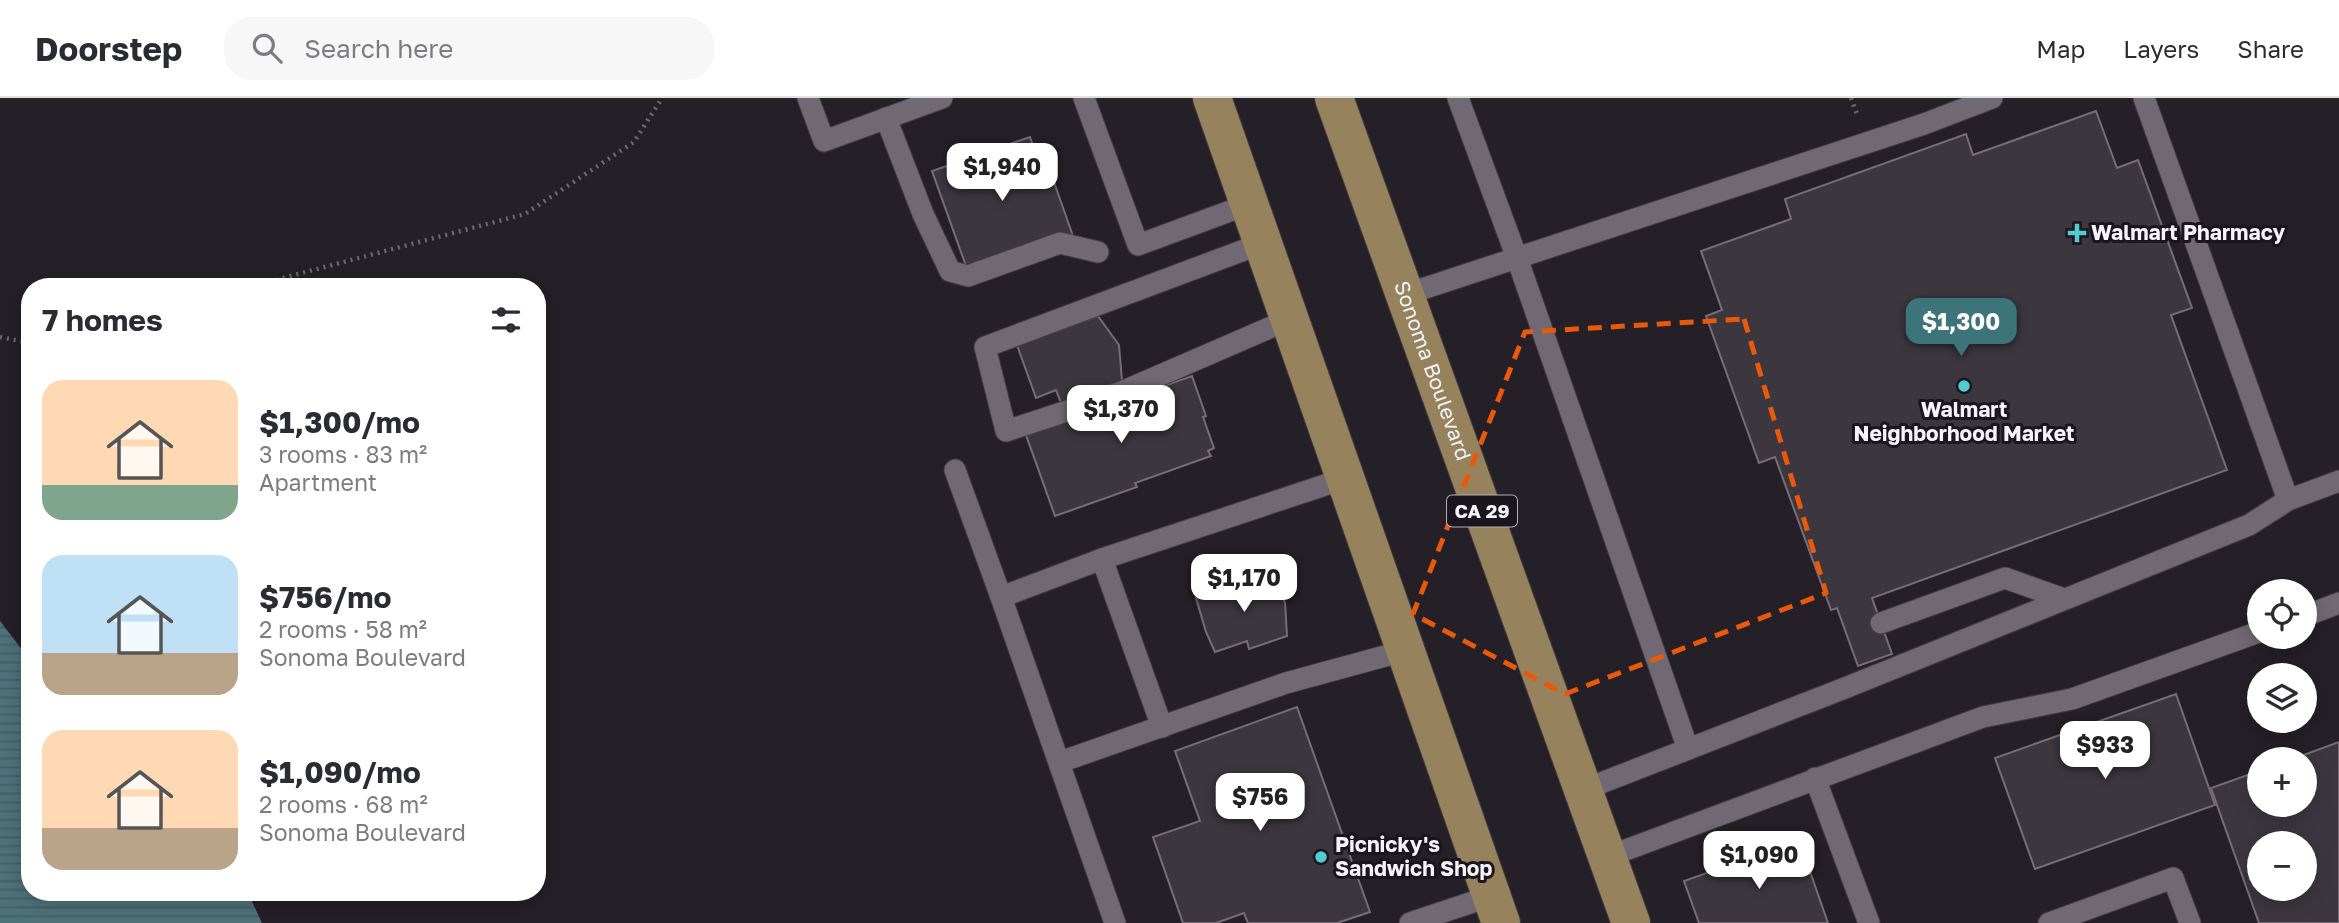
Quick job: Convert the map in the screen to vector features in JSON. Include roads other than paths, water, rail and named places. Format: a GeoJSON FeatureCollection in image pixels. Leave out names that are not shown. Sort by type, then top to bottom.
{"type":"FeatureCollection","features":[{"type":"Feature","properties":{"kind":"main road"},"geometry":{"type":"LineString","coordinates":[[1212,98],[1496,909]]}},
{"type":"Feature","properties":{"kind":"main road","name":"Sonoma Boulevard"},"geometry":{"type":"LineString","coordinates":[[1334,98],[1631,923]]}},
{"type":"Feature","properties":{"kind":"lane"},"geometry":{"type":"LineString","coordinates":[[808,98],[824,141],[942,98]]}},
{"type":"Feature","properties":{"kind":"lane"},"geometry":{"type":"LineString","coordinates":[[1084,98],[1138,245],[1249,204]]}},
{"type":"Feature","properties":{"kind":"lane"},"geometry":{"type":"LineString","coordinates":[[1458,98],[1517,258],[1688,749]]}},
{"type":"Feature","properties":{"kind":"lane"},"geometry":{"type":"LineString","coordinates":[[1405,295],[1924,124],[1992,98]]}},
{"type":"Feature","properties":{"kind":"lane"},"geometry":{"type":"LineString","coordinates":[[2144,98],[2288,499]]}},
{"type":"Feature","properties":{"kind":"lane"},"geometry":{"type":"LineString","coordinates":[[886,118],[923,214],[950,271],[968,276],[1060,243],[1098,252]]}},
{"type":"Feature","properties":{"kind":"lane"},"geometry":{"type":"LineString","coordinates":[[1263,243],[985,347],[1006,430],[1110,397],[1290,319]]}},
{"type":"Feature","properties":{"kind":"lane"},"geometry":{"type":"LineString","coordinates":[[955,470],[1115,923]]}},
{"type":"Feature","properties":{"kind":"lane"},"geometry":{"type":"LineString","coordinates":[[1001,597],[1102,559],[1346,478]]}},
{"type":"Feature","properties":{"kind":"lane"},"geometry":{"type":"LineString","coordinates":[[1583,790],[2249,525],[2288,499],[2339,481]]}},
{"type":"Feature","properties":{"kind":"lane"},"geometry":{"type":"LineString","coordinates":[[1102,559],[1162,727]]}},
{"type":"Feature","properties":{"kind":"lane"},"geometry":{"type":"LineString","coordinates":[[1881,623],[2005,578],[2064,599]]}},
{"type":"Feature","properties":{"kind":"lane"},"geometry":{"type":"LineString","coordinates":[[2317,612],[2339,604]]}},
{"type":"Feature","properties":{"kind":"lane"},"geometry":{"type":"LineString","coordinates":[[1607,857],[1983,718],[2073,699],[2247,636]]}},
{"type":"Feature","properties":{"kind":"lane"},"geometry":{"type":"LineString","coordinates":[[1060,762],[1286,683],[1407,650]]}},
{"type":"Feature","properties":{"kind":"lane"},"geometry":{"type":"LineString","coordinates":[[1815,778],[1868,923]]}},
{"type":"Feature","properties":{"kind":"lane"},"geometry":{"type":"LineString","coordinates":[[2049,923],[2173,878],[2190,923]]}},
{"type":"Feature","properties":{"kind":"lane"},"geometry":{"type":"LineString","coordinates":[[1410,923],[1496,909]]}},
{"type":"Feature","properties":{"kind":"water"},"geometry":{"type":"Polygon","coordinates":[[[0,621],[21,648],[21,901],[252,901],[262,923],[0,923],[0,621]]]}},
{"type":"Feature","properties":{"kind":"place","name":"Walmart Pharmacy"},"geometry":{"type":"Point","coordinates":[2077,233]}},
{"type":"Feature","properties":{"kind":"place","name":"Walmart Neighborhood Market"},"geometry":{"type":"Point","coordinates":[1964,386]}},
{"type":"Feature","properties":{"kind":"place","name":"Picnicky's Sandwich Shop"},"geometry":{"type":"Point","coordinates":[1321,857]}}]}
